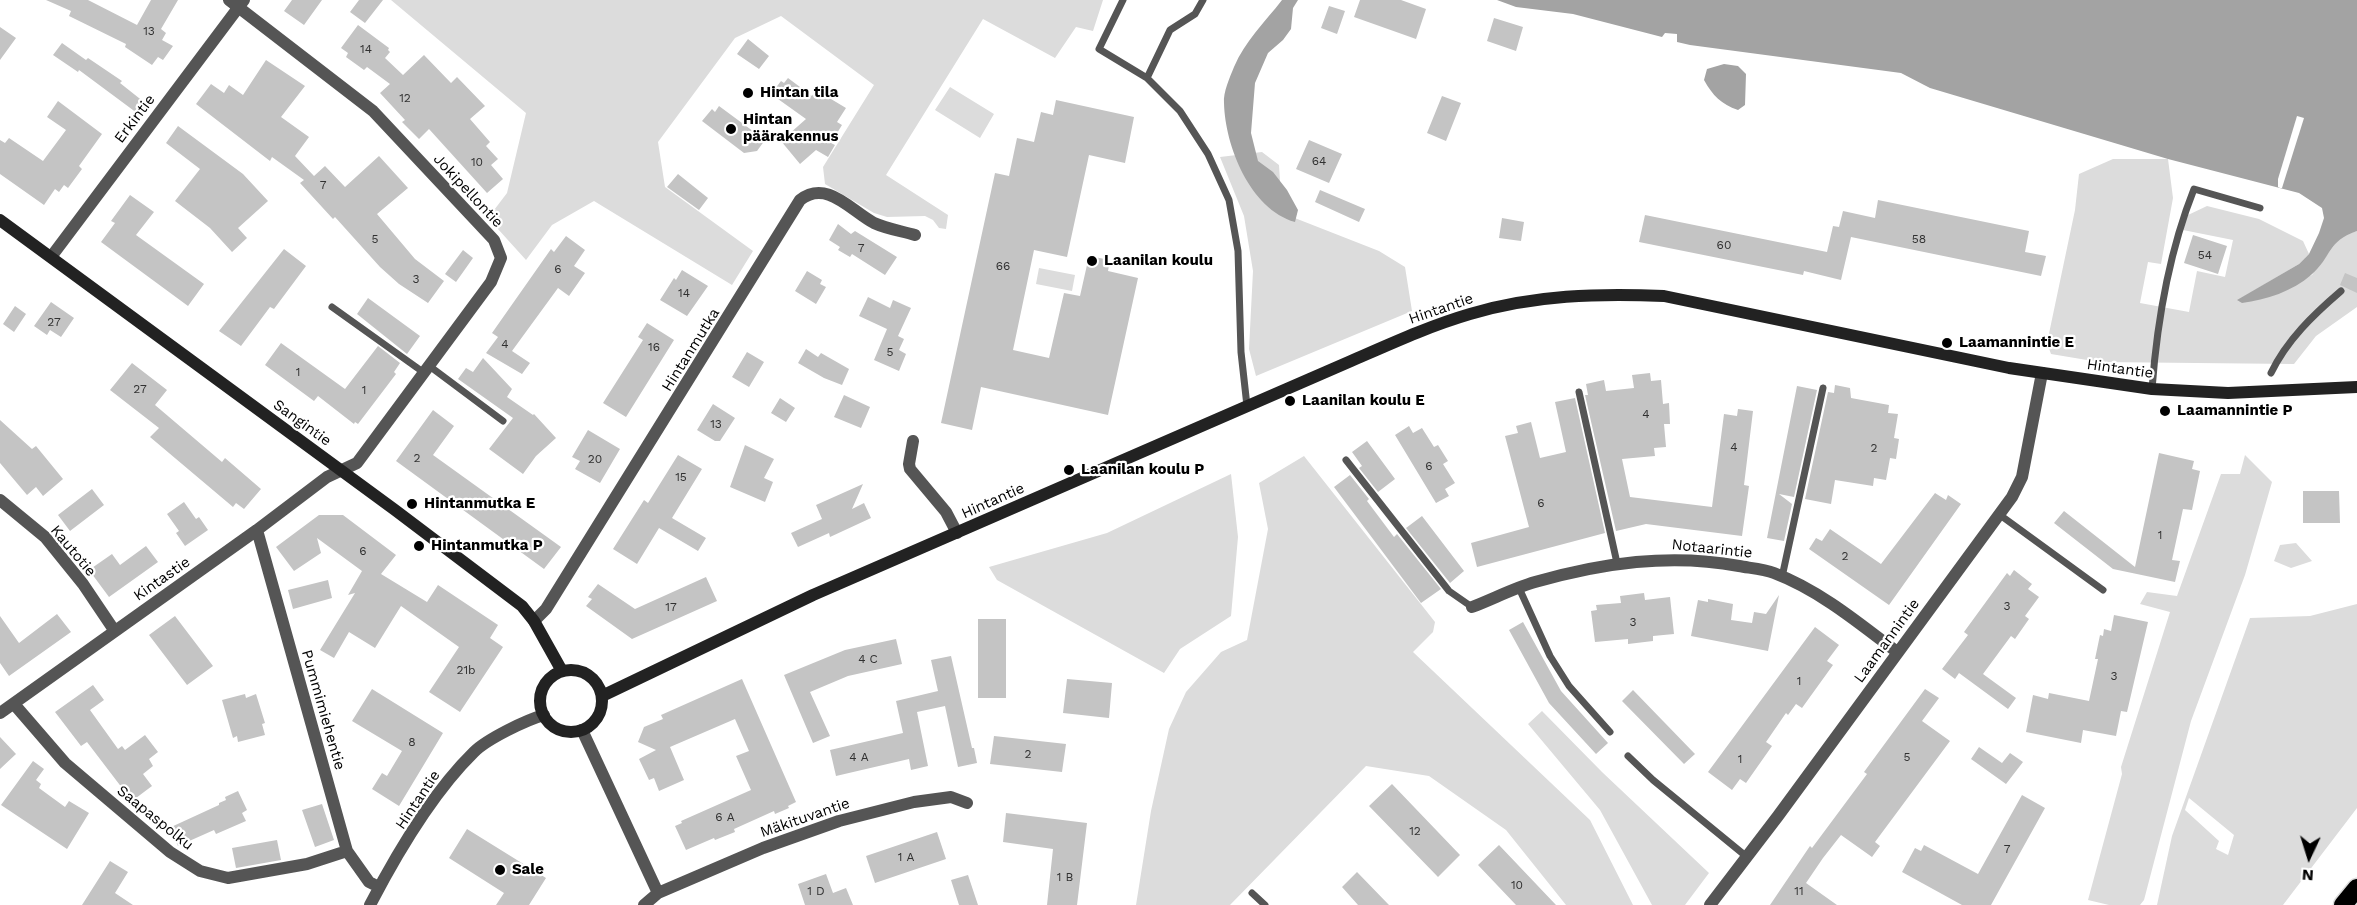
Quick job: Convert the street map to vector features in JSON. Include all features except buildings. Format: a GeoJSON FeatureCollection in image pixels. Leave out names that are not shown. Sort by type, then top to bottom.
{"type":"FeatureCollection","features":[{"type":"Feature","properties":{"kind":"highway"},"geometry":{"type":"LineString","coordinates":[[2343,905],[2357,888]]}},
{"type":"Feature","properties":{"kind":"street","name":"Erkintie"},"geometry":{"type":"LineString","coordinates":[[51,257],[237,2]]}},
{"type":"Feature","properties":{"kind":"street","name":"Jokipellontie"},"geometry":{"type":"LineString","coordinates":[[237,2],[374,111],[494,240],[501,258],[491,282],[357,463],[341,470]]}},
{"type":"Feature","properties":{"kind":"street","name":"Hintanmutka"},"geometry":{"type":"LineString","coordinates":[[534,621],[552,599],[800,200],[810,194],[833,195],[875,224],[915,235]]}},
{"type":"Feature","properties":{"kind":"street","name":"Sangintie"},"geometry":{"type":"LineString","coordinates":[[0,220],[522,606],[534,621],[562,672]]}},
{"type":"Feature","properties":{"kind":"street","name":"Hintantie"},"geometry":{"type":"LineString","coordinates":[[602,696],[813,595],[1434,325],[1471,313],[1545,299],[1611,294],[1664,296],[2042,374],[2152,389],[2228,393],[2357,387]]}},
{"type":"Feature","properties":{"kind":"street","name":"Laamannintie"},"geometry":{"type":"LineString","coordinates":[[1710,905],[2012,497],[2022,477],[2042,374]]}},
{"type":"Feature","properties":{"kind":"street"},"geometry":{"type":"LineString","coordinates":[[913,441],[910,469],[946,512],[957,533]]}},
{"type":"Feature","properties":{"kind":"street","name":"Kintastie"},"geometry":{"type":"LineString","coordinates":[[0,713],[257,530],[327,477],[341,470]]}},
{"type":"Feature","properties":{"kind":"street","name":"Kautotie"},"geometry":{"type":"LineString","coordinates":[[0,500],[45,537],[83,584],[114,630]]}},
{"type":"Feature","properties":{"kind":"street","name":"Pummimiehentie"},"geometry":{"type":"LineString","coordinates":[[257,530],[348,851],[369,882],[380,887]]}},
{"type":"Feature","properties":{"kind":"street","name":"Notaarintie"},"geometry":{"type":"LineString","coordinates":[[1472,607],[1534,582],[1617,563],[1669,559],[1724,563],[1773,572],[1833,606],[1897,652]]}},
{"type":"Feature","properties":{"kind":"street"},"geometry":{"type":"LineString","coordinates":[[577,670],[586,674],[598,686],[602,696],[601,707],[591,724],[582,730],[570,732],[550,724],[544,715],[540,700],[542,690],[552,676],[577,670]]}},
{"type":"Feature","properties":{"kind":"street","name":"Saapaspolku"},"geometry":{"type":"LineString","coordinates":[[14,704],[65,763],[170,852],[200,871],[228,878],[307,864],[348,851]]}},
{"type":"Feature","properties":{"kind":"street","name":"Hintantie"},"geometry":{"type":"LineString","coordinates":[[370,905],[439,790],[476,750],[530,719],[544,715]]}},
{"type":"Feature","properties":{"kind":"street"},"geometry":{"type":"LineString","coordinates":[[582,730],[657,893]]}},
{"type":"Feature","properties":{"kind":"street","name":"Mäkituvantie"},"geometry":{"type":"LineString","coordinates":[[644,905],[657,893],[763,848],[838,821],[914,802],[951,797],[967,803]]}},
{"type":"Feature","properties":{"kind":"lane"},"geometry":{"type":"LineString","coordinates":[[1123,0],[1099,49],[1147,78],[1180,111],[1208,154],[1229,200],[1238,251],[1241,352],[1247,406]]}},
{"type":"Feature","properties":{"kind":"lane"},"geometry":{"type":"LineString","coordinates":[[1147,78],[1170,30],[1195,14],[1203,0]]}},
{"type":"Feature","properties":{"kind":"lane"},"geometry":{"type":"LineString","coordinates":[[2152,389],[2169,269],[2181,221],[2194,189],[2260,208]]}},
{"type":"Feature","properties":{"kind":"lane"},"geometry":{"type":"LineString","coordinates":[[2271,373],[2282,350],[2316,313],[2341,291]]}},
{"type":"Feature","properties":{"kind":"lane"},"geometry":{"type":"LineString","coordinates":[[332,307],[503,421]]}},
{"type":"Feature","properties":{"kind":"lane"},"geometry":{"type":"LineString","coordinates":[[1782,577],[1823,388]]}},
{"type":"Feature","properties":{"kind":"lane"},"geometry":{"type":"LineString","coordinates":[[1579,392],[1617,563]]}},
{"type":"Feature","properties":{"kind":"lane"},"geometry":{"type":"LineString","coordinates":[[1346,460],[1449,591],[1472,607]]}},
{"type":"Feature","properties":{"kind":"lane"},"geometry":{"type":"LineString","coordinates":[[2000,515],[2103,590]]}},
{"type":"Feature","properties":{"kind":"lane"},"geometry":{"type":"LineString","coordinates":[[1519,588],[1550,656],[1569,686],[1610,732]]}},
{"type":"Feature","properties":{"kind":"lane"},"geometry":{"type":"LineString","coordinates":[[1628,756],[1653,780],[1747,857]]}},
{"type":"Feature","properties":{"kind":"lane"},"geometry":{"type":"LineString","coordinates":[[1252,893],[1265,905]]}},
{"type":"Feature","properties":{"kind":"shaded area"},"geometry":{"type":"Polygon","coordinates":[[[391,0],[1103,0],[1093,31],[1076,27],[1055,58],[983,19],[886,175],[948,215],[946,229],[939,228],[933,220],[925,216],[887,217],[874,213],[825,184],[823,167],[874,85],[781,16],[735,38],[658,142],[665,187],[753,251],[732,285],[594,201],[552,225],[526,260],[488,218],[507,193],[526,113],[391,0]]]}},
{"type":"Feature","properties":{"kind":"shaded area"},"geometry":{"type":"Polygon","coordinates":[[[1282,0],[1298,0],[1293,8],[1291,29],[1283,40],[1268,53],[1255,83],[1251,133],[1258,161],[1273,172],[1287,190],[1298,210],[1295,222],[1279,215],[1265,204],[1243,174],[1229,138],[1224,103],[1227,85],[1239,58],[1250,40],[1282,0]]]}},
{"type":"Feature","properties":{"kind":"shaded area"},"geometry":{"type":"Polygon","coordinates":[[[1497,0],[2357,0],[2357,231],[2340,240],[2318,268],[2304,281],[2270,297],[2242,303],[2237,300],[2299,264],[2309,254],[2324,218],[2322,208],[2299,193],[2168,159],[1930,88],[1901,73],[1690,45],[1677,42],[1677,34],[1665,33],[1662,37],[1573,14],[1516,7],[1497,0]]]}},
{"type":"Feature","properties":{"kind":"shaded area"},"geometry":{"type":"Polygon","coordinates":[[[1724,64],[1738,66],[1746,74],[1745,105],[1738,110],[1718,99],[1704,80],[1707,69],[1724,64]]]}},
{"type":"Feature","properties":{"kind":"shaded area"},"geometry":{"type":"Polygon","coordinates":[[[950,87],[994,114],[980,138],[935,110],[950,87]]]}},
{"type":"Feature","properties":{"kind":"shaded area"},"geometry":{"type":"Polygon","coordinates":[[[1262,152],[1279,165],[1282,213],[1379,251],[1405,267],[1412,311],[1256,376],[1249,349],[1253,271],[1244,216],[1220,157],[1262,152]]]}},
{"type":"Feature","properties":{"kind":"shaded area"},"geometry":{"type":"Polygon","coordinates":[[[2113,159],[2168,159],[2173,198],[2161,264],[2148,262],[2140,303],[2189,312],[2197,271],[2225,277],[2233,240],[2183,230],[2188,215],[2207,206],[2259,219],[2303,241],[2309,254],[2299,264],[2238,300],[2312,275],[2341,236],[2357,231],[2357,307],[2316,336],[2294,364],[2099,362],[2051,354],[2047,343],[2075,210],[2079,174],[2113,159]]]}},
{"type":"Feature","properties":{"kind":"shaded area"},"geometry":{"type":"Polygon","coordinates":[[[1039,268],[1075,275],[1072,291],[1036,284],[1039,268]]]}},
{"type":"Feature","properties":{"kind":"shaded area"},"geometry":{"type":"Polygon","coordinates":[[[2245,455],[2272,482],[2245,575],[2191,721],[2144,900],[2140,905],[2109,905],[2088,900],[2122,774],[2121,767],[2170,612],[2140,604],[2147,592],[2177,596],[2221,474],[2240,474],[2245,455]]]}},
{"type":"Feature","properties":{"kind":"shaded area"},"geometry":{"type":"Polygon","coordinates":[[[1304,456],[1435,622],[1433,632],[1413,652],[1590,820],[1633,905],[1566,905],[1506,830],[1429,776],[1366,766],[1230,905],[1136,905],[1151,811],[1169,729],[1186,692],[1221,652],[1247,640],[1268,529],[1259,483],[1304,456]]]}},
{"type":"Feature","properties":{"kind":"shaded area"},"geometry":{"type":"Polygon","coordinates":[[[1231,474],[1238,537],[1231,616],[1180,649],[1164,673],[997,580],[989,567],[1107,533],[1231,474]]]}},
{"type":"Feature","properties":{"kind":"shaded area"},"geometry":{"type":"Polygon","coordinates":[[[2296,543],[2312,561],[2291,568],[2274,561],[2280,545],[2296,543]]]}},
{"type":"Feature","properties":{"kind":"shaded area"},"geometry":{"type":"Polygon","coordinates":[[[2357,604],[2357,808],[2283,905],[2157,905],[2172,836],[2250,618],[2310,616],[2357,604]],[[2189,798],[2185,810],[2219,841],[2216,849],[2228,855],[2234,835],[2189,798]]]}},
{"type":"Feature","properties":{"kind":"shaded area"},"geometry":{"type":"Polygon","coordinates":[[[1542,711],[1602,772],[1709,873],[1685,905],[1652,905],[1600,810],[1528,724],[1542,711]]]}},
{"type":"Feature","properties":{"kind":"pier"},"geometry":{"type":"Polygon","coordinates":[[[2297,116],[2304,118],[2282,188],[2280,188],[2278,179],[2297,116]]]}},
{"type":"Feature","properties":{"kind":"place","name":"Hintan tila"},"geometry":{"type":"Point","coordinates":[748,93]}},
{"type":"Feature","properties":{"kind":"place","name":"Hintan päärakennus"},"geometry":{"type":"Point","coordinates":[731,129]}},
{"type":"Feature","properties":{"kind":"place","name":"Laanilan koulu"},"geometry":{"type":"Point","coordinates":[1092,261]}},
{"type":"Feature","properties":{"kind":"place","name":"Laamannintie E"},"geometry":{"type":"Point","coordinates":[1947,343]}},
{"type":"Feature","properties":{"kind":"place","name":"Laanilan koulu E"},"geometry":{"type":"Point","coordinates":[1290,401]}},
{"type":"Feature","properties":{"kind":"place","name":"Laamannintie P"},"geometry":{"type":"Point","coordinates":[2165,411]}},
{"type":"Feature","properties":{"kind":"place","name":"Laanilan koulu P"},"geometry":{"type":"Point","coordinates":[1069,470]}},
{"type":"Feature","properties":{"kind":"place","name":"Hintanmutka E"},"geometry":{"type":"Point","coordinates":[412,504]}},
{"type":"Feature","properties":{"kind":"place","name":"Hintanmutka P"},"geometry":{"type":"Point","coordinates":[419,546]}},
{"type":"Feature","properties":{"kind":"place","name":"Sale"},"geometry":{"type":"Point","coordinates":[500,870]}}]}
